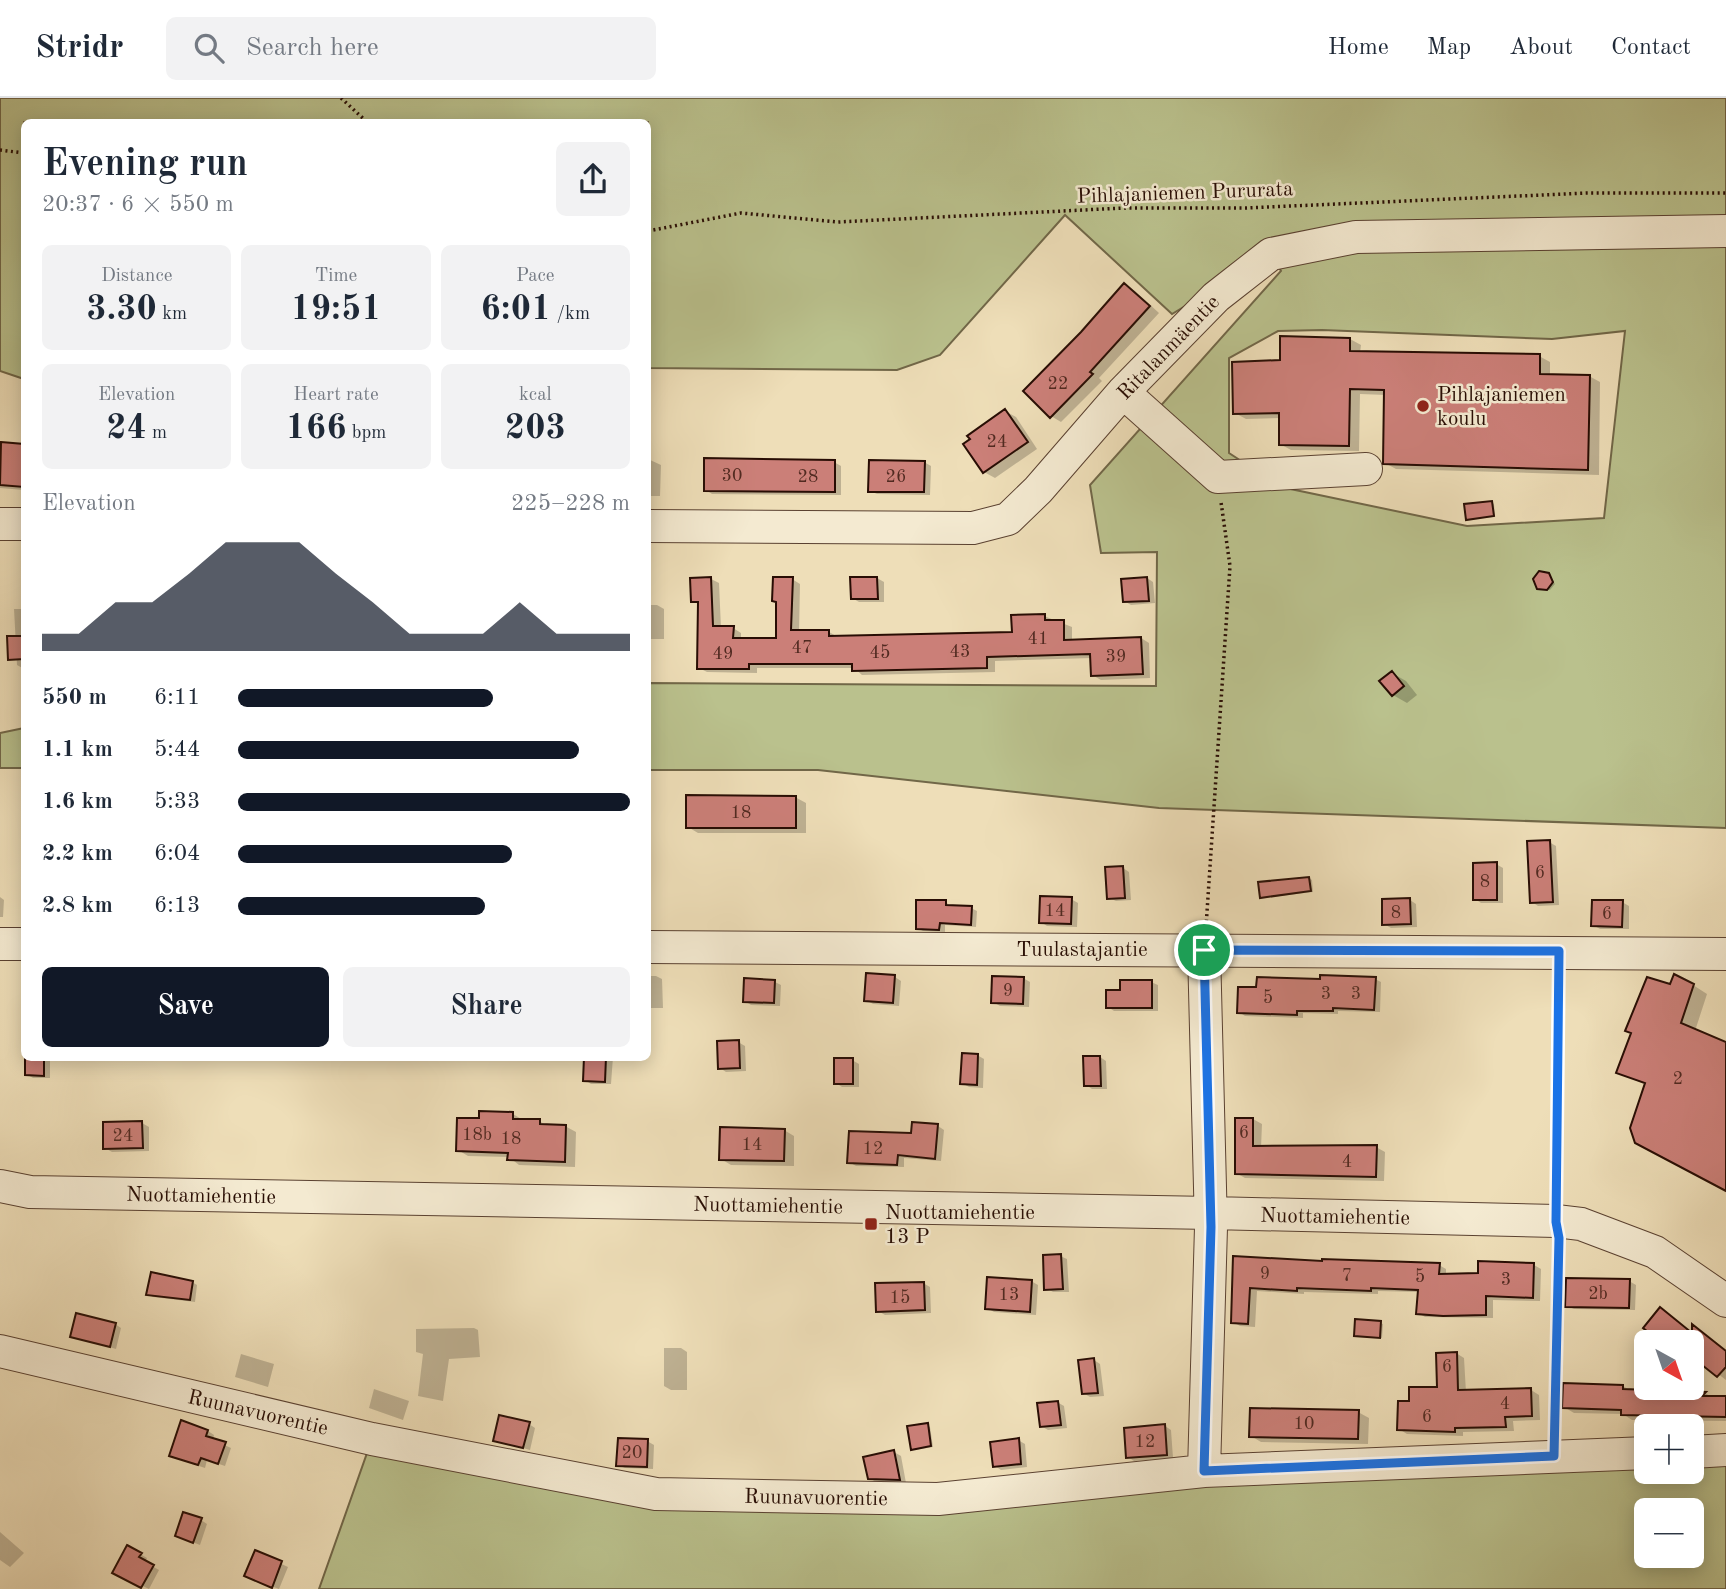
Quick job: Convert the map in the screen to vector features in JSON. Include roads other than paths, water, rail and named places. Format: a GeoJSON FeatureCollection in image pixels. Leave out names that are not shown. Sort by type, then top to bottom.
{"type":"FeatureCollection","features":[{"type":"Feature","properties":{"kind":"street","name":"Ritalanmäentie"},"geometry":{"type":"LineString","coordinates":[[651,526],[973,528],[1009,519],[1038,490],[1123,392],[1216,297],[1271,254],[1356,237],[1726,230]]}},
{"type":"Feature","properties":{"kind":"street"},"geometry":{"type":"LineString","coordinates":[[1123,392],[1218,477],[1366,469]]}},
{"type":"Feature","properties":{"kind":"street"},"geometry":{"type":"LineString","coordinates":[[0,524],[21,524]]}},
{"type":"Feature","properties":{"kind":"street"},"geometry":{"type":"LineString","coordinates":[[0,944],[21,944]]}},
{"type":"Feature","properties":{"kind":"street","name":"Tuulastajantie"},"geometry":{"type":"LineString","coordinates":[[651,947],[1726,954]]}},
{"type":"Feature","properties":{"kind":"street"},"geometry":{"type":"LineString","coordinates":[[1204,950],[1211,1213],[1204,1471]]}},
{"type":"Feature","properties":{"kind":"street","name":"Nuottamiehentie"},"geometry":{"type":"LineString","coordinates":[[0,1186],[30,1192],[1211,1213],[1556,1222],[1581,1224],[1655,1252],[1726,1301]]}},
{"type":"Feature","properties":{"kind":"street","name":"Ruunavuorentie"},"geometry":{"type":"LineString","coordinates":[[0,1350],[372,1439],[656,1494],[938,1499],[1204,1471],[1634,1453]]}},
{"type":"Feature","properties":{"kind":"street"},"geometry":{"type":"LineString","coordinates":[[1704,1451],[1726,1450]]}},
{"type":"Feature","properties":{"kind":"place","name":"Pihlajaniemen koulu"},"geometry":{"type":"Point","coordinates":[1423,406]}},
{"type":"Feature","properties":{"kind":"place","name":"Nuottamiehentie 13 P"},"geometry":{"type":"Point","coordinates":[871,1224]}}]}
